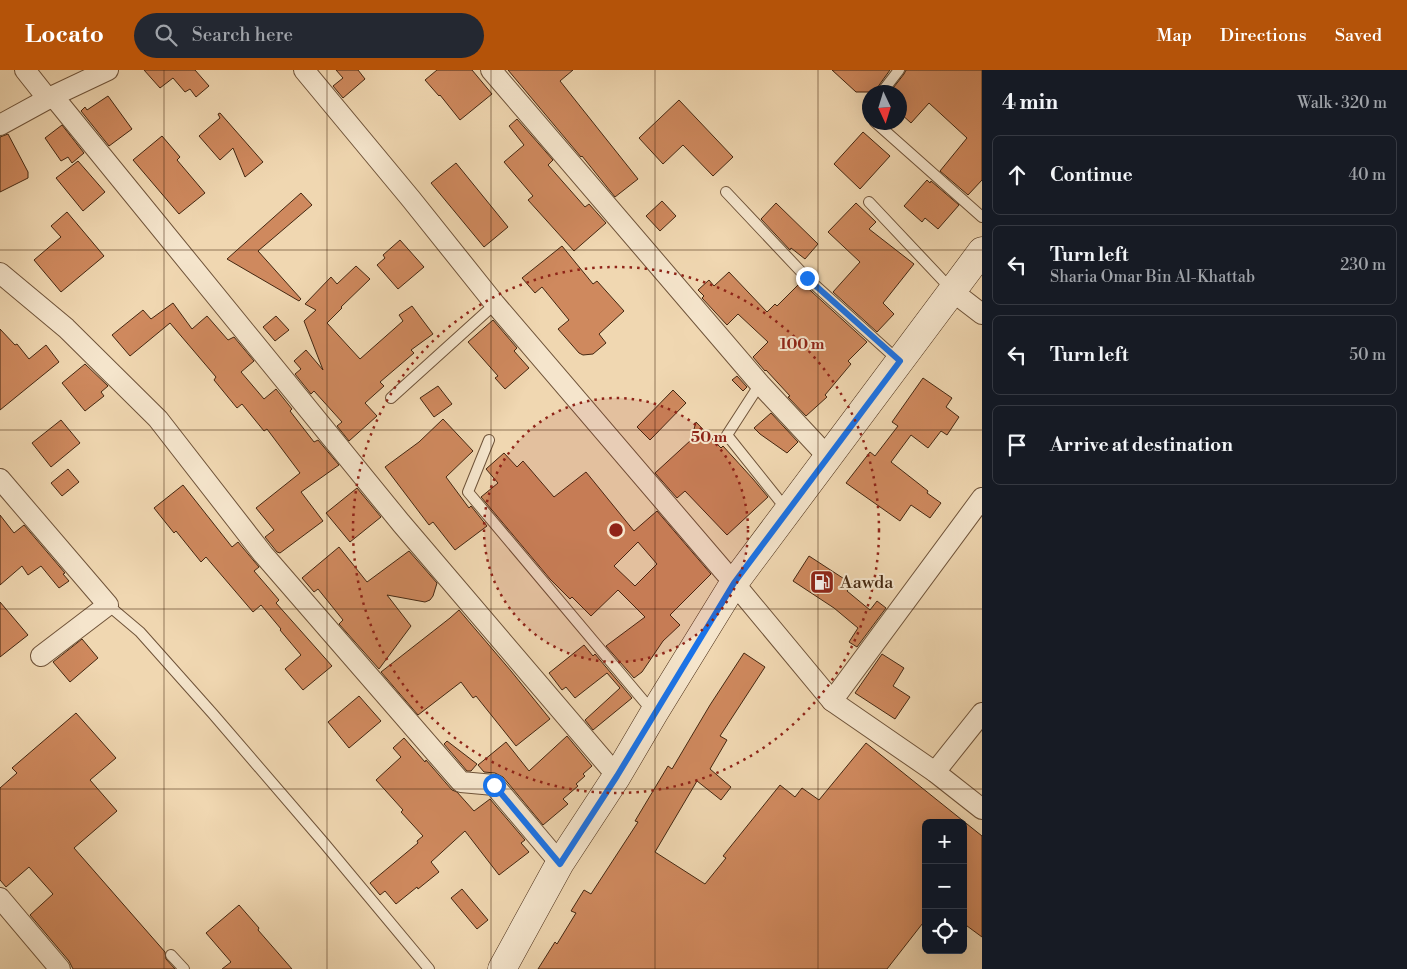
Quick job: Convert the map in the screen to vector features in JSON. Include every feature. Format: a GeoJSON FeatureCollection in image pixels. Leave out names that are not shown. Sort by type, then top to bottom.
{"type":"FeatureCollection","features":[{"type":"Feature","properties":{"kind":"main road"},"geometry":{"type":"LineString","coordinates":[[502,969],[560,864],[617,776],[734,583],[982,251]]}},
{"type":"Feature","properties":{"kind":"street"},"geometry":{"type":"LineString","coordinates":[[25,70],[51,98],[401,523],[617,776]]}},
{"type":"Feature","properties":{"kind":"street"},"geometry":{"type":"LineString","coordinates":[[0,126],[108,70]]}},
{"type":"Feature","properties":{"kind":"street"},"geometry":{"type":"LineString","coordinates":[[304,70],[495,304],[734,583],[832,701],[934,772],[982,809]]}},
{"type":"Feature","properties":{"kind":"street"},"geometry":{"type":"LineString","coordinates":[[491,70],[760,384],[828,456]]}},
{"type":"Feature","properties":{"kind":"street"},"geometry":{"type":"LineString","coordinates":[[0,273],[66,328],[158,420],[263,554],[461,782],[494,785],[560,864]]}},
{"type":"Feature","properties":{"kind":"street"},"geometry":{"type":"LineString","coordinates":[[952,291],[982,314]]}},
{"type":"Feature","properties":{"kind":"street"},"geometry":{"type":"LineString","coordinates":[[0,479],[108,605],[41,656]]}},
{"type":"Feature","properties":{"kind":"street"},"geometry":{"type":"LineString","coordinates":[[832,701],[982,498]]}},
{"type":"Feature","properties":{"kind":"street"},"geometry":{"type":"LineString","coordinates":[[934,772],[982,713]]}},
{"type":"Feature","properties":{"kind":"street"},"geometry":{"type":"LineString","coordinates":[[0,898],[60,969]]}},
{"type":"Feature","properties":{"kind":"lane"},"geometry":{"type":"LineString","coordinates":[[887,85],[899,70]]}},
{"type":"Feature","properties":{"kind":"lane"},"geometry":{"type":"LineString","coordinates":[[884,130],[982,218]]}},
{"type":"Feature","properties":{"kind":"lane"},"geometry":{"type":"LineString","coordinates":[[726,192],[807,278],[900,361]]}},
{"type":"Feature","properties":{"kind":"lane"},"geometry":{"type":"LineString","coordinates":[[869,202],[952,291]]}},
{"type":"Feature","properties":{"kind":"lane"},"geometry":{"type":"LineString","coordinates":[[391,398],[495,304]]}},
{"type":"Feature","properties":{"kind":"lane"},"geometry":{"type":"LineString","coordinates":[[760,384],[727,435],[787,511]]}},
{"type":"Feature","properties":{"kind":"lane"},"geometry":{"type":"LineString","coordinates":[[489,440],[468,492],[654,713]]}},
{"type":"Feature","properties":{"kind":"lane"},"geometry":{"type":"LineString","coordinates":[[108,605],[140,632],[213,714],[429,969]]}},
{"type":"Feature","properties":{"kind":"lane"},"geometry":{"type":"LineString","coordinates":[[171,955],[184,969]]}},
{"type":"Feature","properties":{"kind":"building"},"geometry":{"type":"Polygon","coordinates":[[[144,70],[195,70],[209,86],[196,97],[190,89],[185,92],[173,78],[160,88],[144,70]]]}},
{"type":"Feature","properties":{"kind":"building"},"geometry":{"type":"Polygon","coordinates":[[[336,70],[358,70],[365,79],[343,98],[333,86],[343,78],[336,70]]]}},
{"type":"Feature","properties":{"kind":"building"},"geometry":{"type":"Polygon","coordinates":[[[437,70],[472,70],[492,94],[460,120],[425,80],[437,70]]]}},
{"type":"Feature","properties":{"kind":"building"},"geometry":{"type":"Polygon","coordinates":[[[508,70],[573,70],[560,81],[638,179],[615,197],[508,70]]]}},
{"type":"Feature","properties":{"kind":"building"},"geometry":{"type":"Polygon","coordinates":[[[832,70],[890,70],[879,85],[862,85],[862,92],[856,92],[832,70]]]}},
{"type":"Feature","properties":{"kind":"building"},"geometry":{"type":"Polygon","coordinates":[[[906,70],[982,70],[982,180],[968,195],[940,171],[967,138],[929,103],[911,123],[907,119],[907,85],[895,85],[906,70]]]}},
{"type":"Feature","properties":{"kind":"building"},"geometry":{"type":"Polygon","coordinates":[[[108,96],[132,129],[109,146],[81,111],[85,107],[87,110],[108,96]]]}},
{"type":"Feature","properties":{"kind":"building"},"geometry":{"type":"Polygon","coordinates":[[[679,100],[733,157],[713,176],[683,145],[663,164],[639,138],[679,100]]]}},
{"type":"Feature","properties":{"kind":"building"},"geometry":{"type":"Polygon","coordinates":[[[220,113],[263,162],[245,177],[233,148],[220,160],[199,136],[220,118],[218,114],[220,113]]]}},
{"type":"Feature","properties":{"kind":"building"},"geometry":{"type":"Polygon","coordinates":[[[517,119],[553,160],[548,165],[585,207],[589,204],[606,223],[574,251],[528,200],[533,196],[504,162],[524,145],[509,126],[517,119]]]}},
{"type":"Feature","properties":{"kind":"building"},"geometry":{"type":"Polygon","coordinates":[[[62,125],[84,153],[72,163],[68,157],[61,161],[45,138],[62,125]]]}},
{"type":"Feature","properties":{"kind":"building"},"geometry":{"type":"Polygon","coordinates":[[[863,132],[890,156],[860,189],[834,164],[863,132]]]}},
{"type":"Feature","properties":{"kind":"building"},"geometry":{"type":"Polygon","coordinates":[[[8,134],[28,172],[28,178],[0,192],[0,137],[8,134]]]}},
{"type":"Feature","properties":{"kind":"building"},"geometry":{"type":"Polygon","coordinates":[[[162,136],[180,157],[177,160],[205,193],[179,214],[133,160],[162,136]]]}},
{"type":"Feature","properties":{"kind":"building"},"geometry":{"type":"Polygon","coordinates":[[[78,161],[105,192],[83,211],[56,178],[78,161]]]}},
{"type":"Feature","properties":{"kind":"building"},"geometry":{"type":"Polygon","coordinates":[[[456,163],[508,227],[484,247],[431,183],[456,163]]]}},
{"type":"Feature","properties":{"kind":"building"},"geometry":{"type":"Polygon","coordinates":[[[927,180],[930,183],[931,181],[959,205],[938,229],[925,218],[922,222],[904,206],[927,180]]]}},
{"type":"Feature","properties":{"kind":"building"},"geometry":{"type":"Polygon","coordinates":[[[301,193],[312,205],[258,251],[301,299],[299,301],[227,259],[301,193]]]}},
{"type":"Feature","properties":{"kind":"building"},"geometry":{"type":"Polygon","coordinates":[[[662,201],[676,216],[660,231],[646,216],[662,201]]]}},
{"type":"Feature","properties":{"kind":"building"},"geometry":{"type":"Polygon","coordinates":[[[776,203],[818,244],[805,259],[791,248],[790,250],[761,219],[776,203]]]}},
{"type":"Feature","properties":{"kind":"building"},"geometry":{"type":"Polygon","coordinates":[[[856,203],[876,222],[869,229],[914,264],[883,303],[894,314],[877,332],[833,292],[860,262],[828,232],[856,203]]]}},
{"type":"Feature","properties":{"kind":"building"},"geometry":{"type":"Polygon","coordinates":[[[67,212],[104,256],[61,292],[34,260],[61,237],[51,226],[67,212]]]}},
{"type":"Feature","properties":{"kind":"building"},"geometry":{"type":"Polygon","coordinates":[[[400,240],[424,267],[398,289],[377,265],[385,258],[383,255],[400,240]]]}},
{"type":"Feature","properties":{"kind":"building"},"geometry":{"type":"Polygon","coordinates":[[[562,246],[593,284],[597,281],[624,311],[599,334],[606,343],[593,354],[583,355],[579,353],[558,329],[569,320],[542,287],[535,293],[522,278],[562,246]]]}},
{"type":"Feature","properties":{"kind":"building"},"geometry":{"type":"Polygon","coordinates":[[[356,266],[370,279],[327,323],[360,359],[403,321],[399,315],[412,306],[433,334],[411,350],[414,353],[380,382],[384,386],[365,403],[377,416],[349,441],[337,426],[342,422],[314,391],[311,394],[295,374],[301,369],[294,361],[306,350],[323,370],[304,321],[316,310],[305,304],[331,277],[337,284],[356,266]]]}},
{"type":"Feature","properties":{"kind":"building"},"geometry":{"type":"Polygon","coordinates":[[[729,272],[767,312],[775,304],[777,306],[801,282],[867,342],[848,361],[851,364],[825,395],[827,397],[806,416],[753,357],[768,342],[738,314],[727,325],[702,298],[704,296],[698,290],[709,280],[714,286],[729,272]]]}},
{"type":"Feature","properties":{"kind":"building"},"geometry":{"type":"Polygon","coordinates":[[[173,303],[192,329],[207,316],[228,340],[234,337],[254,361],[241,372],[264,399],[276,389],[314,442],[318,440],[339,465],[301,492],[323,521],[280,553],[277,552],[265,537],[274,530],[256,508],[300,473],[267,429],[264,431],[242,404],[237,408],[214,380],[216,377],[170,323],[130,356],[112,335],[143,310],[151,319],[173,303]]]}},
{"type":"Feature","properties":{"kind":"building"},"geometry":{"type":"Polygon","coordinates":[[[276,316],[289,330],[275,341],[263,327],[276,316]]]}},
{"type":"Feature","properties":{"kind":"building"},"geometry":{"type":"Polygon","coordinates":[[[493,320],[517,348],[514,351],[529,368],[505,389],[495,378],[498,376],[468,342],[493,320]]]}},
{"type":"Feature","properties":{"kind":"building"},"geometry":{"type":"Polygon","coordinates":[[[0,329],[15,345],[17,344],[29,359],[46,345],[59,362],[0,410],[0,329]]]}},
{"type":"Feature","properties":{"kind":"building"},"geometry":{"type":"Polygon","coordinates":[[[85,364],[108,386],[101,392],[104,396],[85,411],[62,383],[85,364]]]}},
{"type":"Feature","properties":{"kind":"building"},"geometry":{"type":"Polygon","coordinates":[[[737,376],[747,387],[743,391],[732,380],[737,376]]]}},
{"type":"Feature","properties":{"kind":"building"},"geometry":{"type":"Polygon","coordinates":[[[923,378],[952,398],[946,407],[959,417],[947,435],[941,431],[928,448],[911,435],[891,462],[941,503],[930,518],[911,505],[900,521],[846,483],[870,452],[875,456],[898,426],[892,422],[923,378]]]}},
{"type":"Feature","properties":{"kind":"building"},"geometry":{"type":"Polygon","coordinates":[[[438,386],[452,404],[434,417],[420,398],[438,386]]]}},
{"type":"Feature","properties":{"kind":"building"},"geometry":{"type":"Polygon","coordinates":[[[673,390],[686,403],[650,440],[637,427],[673,390]]]}},
{"type":"Feature","properties":{"kind":"building"},"geometry":{"type":"Polygon","coordinates":[[[771,413],[798,442],[787,453],[754,428],[771,413]]]}},
{"type":"Feature","properties":{"kind":"building"},"geometry":{"type":"Polygon","coordinates":[[[443,419],[473,451],[446,477],[469,508],[471,506],[487,526],[455,550],[433,522],[429,525],[385,467],[419,442],[443,419]]]}},
{"type":"Feature","properties":{"kind":"building"},"geometry":{"type":"Polygon","coordinates":[[[61,420],[80,443],[51,467],[32,443],[61,420]]]}},
{"type":"Feature","properties":{"kind":"building"},"geometry":{"type":"Polygon","coordinates":[[[696,422],[721,448],[723,446],[768,497],[727,535],[685,491],[677,498],[655,473],[691,440],[696,422]]]}},
{"type":"Feature","properties":{"kind":"building"},"geometry":{"type":"Polygon","coordinates":[[[504,453],[517,467],[523,461],[554,497],[586,472],[634,531],[657,511],[711,574],[670,615],[680,625],[663,641],[642,672],[634,678],[606,646],[645,617],[618,590],[591,616],[572,597],[570,599],[550,579],[481,497],[498,483],[486,469],[504,453]],[[638,542],[614,566],[635,586],[657,564],[638,542]]]}},
{"type":"Feature","properties":{"kind":"building"},"geometry":{"type":"Polygon","coordinates":[[[68,469],[79,482],[62,496],[51,483],[68,469]]]}},
{"type":"Feature","properties":{"kind":"building"},"geometry":{"type":"Polygon","coordinates":[[[183,485],[232,547],[238,542],[259,567],[254,571],[279,600],[276,603],[332,666],[303,690],[285,669],[301,655],[281,629],[261,605],[253,612],[206,557],[201,562],[154,508],[183,485]]]}},
{"type":"Feature","properties":{"kind":"building"},"geometry":{"type":"Polygon","coordinates":[[[357,488],[381,517],[350,542],[326,513],[357,488]]]}},
{"type":"Feature","properties":{"kind":"building"},"geometry":{"type":"Polygon","coordinates":[[[0,515],[14,533],[24,525],[65,573],[63,574],[69,581],[59,588],[41,566],[28,575],[22,566],[0,585],[0,515]]]}},
{"type":"Feature","properties":{"kind":"building"},"geometry":{"type":"Polygon","coordinates":[[[339,547],[367,582],[409,551],[437,583],[433,596],[425,602],[387,595],[411,626],[379,669],[339,624],[343,620],[318,589],[314,592],[302,578],[339,547]]]}},
{"type":"Feature","properties":{"kind":"building"},"geometry":{"type":"Polygon","coordinates":[[[809,556],[852,584],[847,591],[870,610],[877,601],[886,608],[857,647],[849,642],[858,628],[834,608],[793,581],[809,556]]]}},
{"type":"Feature","properties":{"kind":"building"},"geometry":{"type":"Polygon","coordinates":[[[0,602],[28,635],[0,657],[0,602]]]}},
{"type":"Feature","properties":{"kind":"building"},"geometry":{"type":"Polygon","coordinates":[[[459,610],[550,719],[516,746],[476,696],[473,698],[461,682],[418,715],[381,672],[459,610]]]}},
{"type":"Feature","properties":{"kind":"building"},"geometry":{"type":"Polygon","coordinates":[[[82,639],[98,658],[70,682],[53,662],[82,639]]]}},
{"type":"Feature","properties":{"kind":"building"},"geometry":{"type":"Polygon","coordinates":[[[584,645],[593,656],[595,654],[632,698],[593,730],[585,720],[620,688],[607,673],[575,698],[566,687],[562,690],[549,673],[584,645]]]}},
{"type":"Feature","properties":{"kind":"building"},"geometry":{"type":"Polygon","coordinates":[[[744,653],[765,667],[720,736],[727,740],[710,769],[731,787],[721,800],[697,781],[655,852],[705,884],[726,858],[723,856],[780,785],[795,797],[802,788],[819,800],[866,743],[961,819],[922,819],[922,924],[887,969],[538,969],[555,942],[557,944],[576,913],[571,911],[584,890],[591,894],[638,822],[635,821],[668,766],[672,769],[744,653]]]}},
{"type":"Feature","properties":{"kind":"building"},"geometry":{"type":"Polygon","coordinates":[[[882,654],[904,668],[893,686],[910,697],[895,719],[855,693],[882,654]]]}},
{"type":"Feature","properties":{"kind":"building"},"geometry":{"type":"Polygon","coordinates":[[[359,696],[381,721],[349,748],[328,722],[359,696]]]}},
{"type":"Feature","properties":{"kind":"building"},"geometry":{"type":"Polygon","coordinates":[[[76,713],[116,758],[90,780],[117,811],[74,848],[165,952],[166,959],[175,969],[73,969],[69,961],[30,915],[53,894],[29,867],[6,887],[0,880],[0,788],[17,773],[12,768],[76,713]]]}},
{"type":"Feature","properties":{"kind":"building"},"geometry":{"type":"Polygon","coordinates":[[[567,736],[592,766],[576,784],[578,786],[563,799],[568,804],[543,825],[503,777],[495,773],[484,772],[478,765],[506,742],[529,771],[567,736]]]}},
{"type":"Feature","properties":{"kind":"building"},"geometry":{"type":"Polygon","coordinates":[[[404,738],[474,811],[490,799],[525,840],[521,843],[529,852],[499,875],[465,831],[431,862],[439,872],[418,889],[417,887],[396,904],[385,891],[380,895],[370,883],[418,843],[417,841],[423,836],[376,780],[401,757],[393,748],[404,738]]]}},
{"type":"Feature","properties":{"kind":"building"},"geometry":{"type":"Polygon","coordinates":[[[447,741],[477,764],[471,771],[467,771],[444,744],[447,741]]]}},
{"type":"Feature","properties":{"kind":"building"},"geometry":{"type":"Polygon","coordinates":[[[967,824],[982,836],[982,937],[967,926],[967,824]]]}},
{"type":"Feature","properties":{"kind":"building"},"geometry":{"type":"Polygon","coordinates":[[[462,889],[488,920],[477,929],[451,898],[462,889]]]}},
{"type":"Feature","properties":{"kind":"building"},"geometry":{"type":"Polygon","coordinates":[[[239,905],[292,969],[222,969],[231,962],[206,933],[239,905]]]}},
{"type":"Feature","properties":{"kind":"place","name":"Aawda"},"geometry":{"type":"Point","coordinates":[822,582]}},
{"type":"Feature","properties":{"kind":"route"},"geometry":{"type":"LineString","coordinates":[[494,785],[560,864],[617,776],[734,583],[900,361],[807,278]]}}]}
